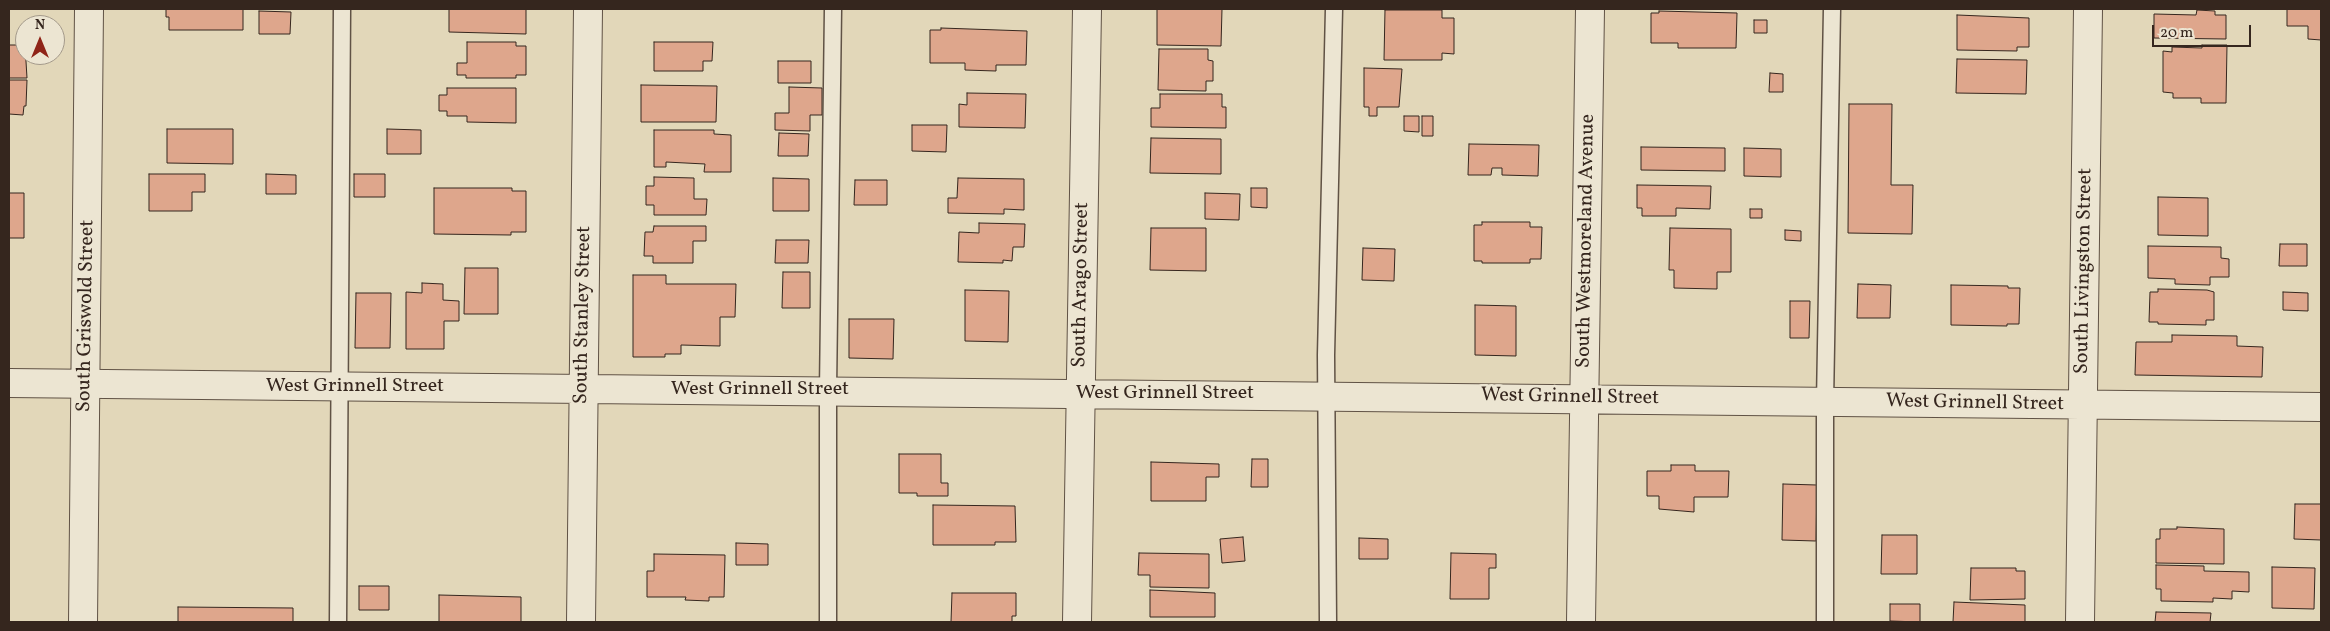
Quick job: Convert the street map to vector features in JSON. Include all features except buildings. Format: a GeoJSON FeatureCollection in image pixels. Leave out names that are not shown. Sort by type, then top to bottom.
{"type":"FeatureCollection","features":[{"type":"Feature","properties":{"kind":"street","name":"South Griswold Street"},"geometry":{"type":"LineString","coordinates":[[83,622],[89,9]]}},
{"type":"Feature","properties":{"kind":"street","name":"South Stanley Street"},"geometry":{"type":"LineString","coordinates":[[581,622],[588,9]]}},
{"type":"Feature","properties":{"kind":"street","name":"South Arago Street"},"geometry":{"type":"LineString","coordinates":[[1077,622],[1086,9]]}},
{"type":"Feature","properties":{"kind":"street","name":"South Westmoreland Avenue"},"geometry":{"type":"LineString","coordinates":[[1581,622],[1590,9]]}},
{"type":"Feature","properties":{"kind":"street","name":"South Livingston Street"},"geometry":{"type":"LineString","coordinates":[[2080,622],[2088,9]]}},
{"type":"Feature","properties":{"kind":"street","name":"West Grinnell Street"},"geometry":{"type":"LineString","coordinates":[[9,383],[1328,395],[2083,406],[2321,407]]}},
{"type":"Feature","properties":{"kind":"lane"},"geometry":{"type":"LineString","coordinates":[[338,622],[338,386],[342,9]]}},
{"type":"Feature","properties":{"kind":"lane"},"geometry":{"type":"LineString","coordinates":[[828,622],[828,390],[833,9]]}},
{"type":"Feature","properties":{"kind":"lane"},"geometry":{"type":"LineString","coordinates":[[1328,622],[1328,395],[1326,345],[1334,9]]}},
{"type":"Feature","properties":{"kind":"lane"},"geometry":{"type":"LineString","coordinates":[[1825,622],[1825,402],[1832,9]]}}]}
